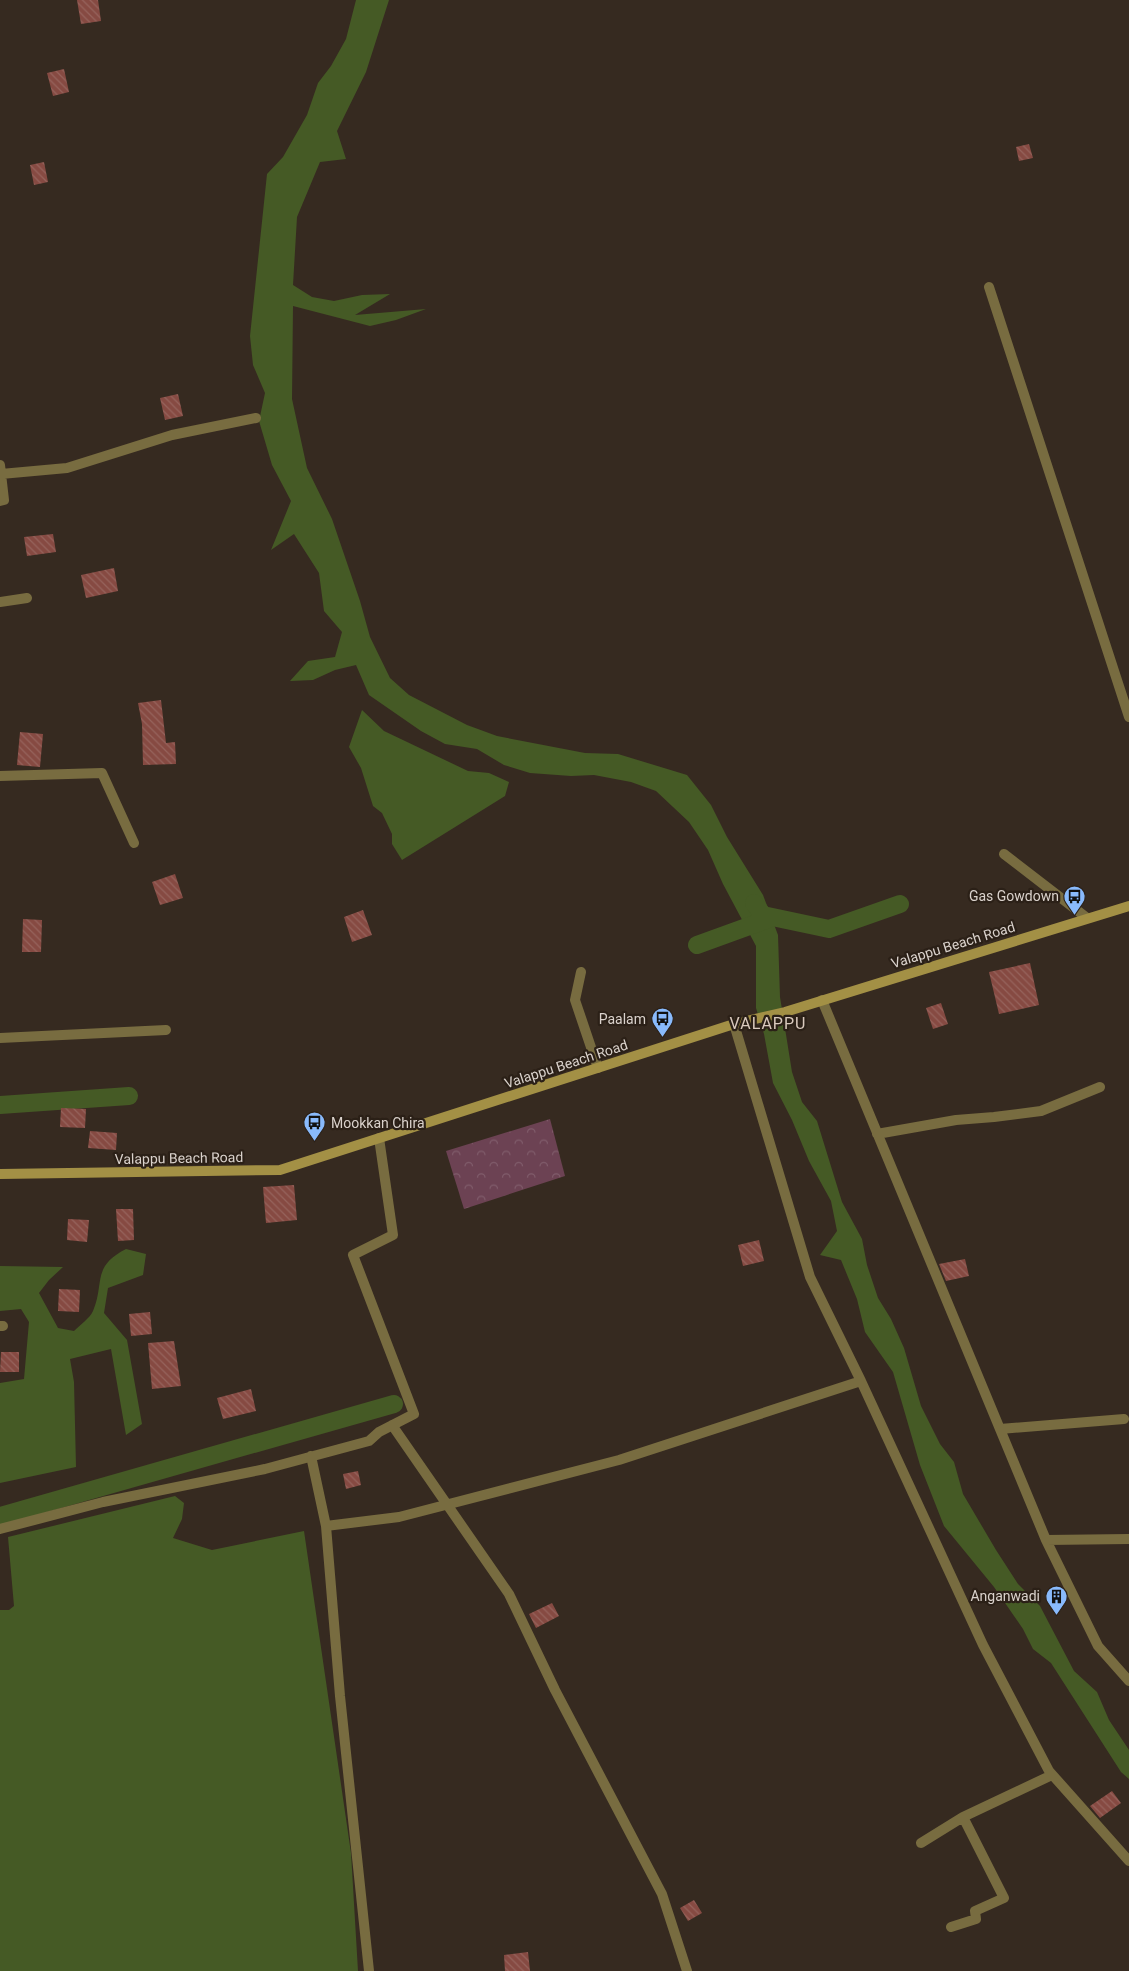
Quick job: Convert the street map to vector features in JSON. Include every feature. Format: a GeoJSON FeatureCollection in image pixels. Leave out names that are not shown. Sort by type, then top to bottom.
{"type":"FeatureCollection","features":[{"type":"Feature","properties":{"kind":"main road","name":"Valappu Beach Road"},"geometry":{"type":"LineString","coordinates":[[0,1174],[280,1170],[734,1024],[785,1012],[1129,906]]}},
{"type":"Feature","properties":{"kind":"street"},"geometry":{"type":"LineString","coordinates":[[989,287],[1129,717]]}},
{"type":"Feature","properties":{"kind":"street"},"geometry":{"type":"LineString","coordinates":[[0,501],[4,500],[0,469],[66,468],[172,435],[256,418]]}},
{"type":"Feature","properties":{"kind":"street"},"geometry":{"type":"LineString","coordinates":[[0,602],[27,598]]}},
{"type":"Feature","properties":{"kind":"street"},"geometry":{"type":"LineString","coordinates":[[0,776],[102,773],[134,843]]}},
{"type":"Feature","properties":{"kind":"street"},"geometry":{"type":"LineString","coordinates":[[1004,854],[1087,918]]}},
{"type":"Feature","properties":{"kind":"street"},"geometry":{"type":"LineString","coordinates":[[581,972],[574,1000],[598,1068]]}},
{"type":"Feature","properties":{"kind":"street"},"geometry":{"type":"LineString","coordinates":[[822,1000],[1046,1540],[1098,1646],[1129,1681]]}},
{"type":"Feature","properties":{"kind":"street"},"geometry":{"type":"LineString","coordinates":[[734,1024],[810,1277],[861,1381],[983,1644],[1052,1775],[1129,1861]]}},
{"type":"Feature","properties":{"kind":"street"},"geometry":{"type":"LineString","coordinates":[[0,1038],[166,1030]]}},
{"type":"Feature","properties":{"kind":"street"},"geometry":{"type":"LineString","coordinates":[[877,1134],[956,1120],[994,1118],[1041,1111],[1100,1087]]}},
{"type":"Feature","properties":{"kind":"street"},"geometry":{"type":"LineString","coordinates":[[0,1529],[103,1502],[265,1469],[369,1441],[379,1432],[414,1414],[353,1255],[393,1235],[379,1138]]}},
{"type":"Feature","properties":{"kind":"street"},"geometry":{"type":"LineString","coordinates":[[326,1526],[399,1517],[619,1460],[861,1381]]}},
{"type":"Feature","properties":{"kind":"street"},"geometry":{"type":"LineString","coordinates":[[1000,1429],[1124,1418]]}},
{"type":"Feature","properties":{"kind":"street"},"geometry":{"type":"LineString","coordinates":[[392,1425],[509,1594],[555,1690],[662,1894],[686,1971]]}},
{"type":"Feature","properties":{"kind":"street"},"geometry":{"type":"LineString","coordinates":[[311,1456],[326,1526],[340,1696],[369,1971]]}},
{"type":"Feature","properties":{"kind":"street"},"geometry":{"type":"LineString","coordinates":[[1046,1540],[1129,1539]]}},
{"type":"Feature","properties":{"kind":"street"},"geometry":{"type":"LineString","coordinates":[[921,1842],[963,1818],[1052,1775]]}},
{"type":"Feature","properties":{"kind":"street"},"geometry":{"type":"LineString","coordinates":[[951,1927],[976,1919],[975,1910],[1004,1898],[963,1818]]}},
{"type":"Feature","properties":{"kind":"green space"},"geometry":{"type":"Polygon","coordinates":[[[550,1119],[565,1176],[464,1209],[446,1151],[550,1119]]]}},
{"type":"Feature","properties":{"kind":"shaded area"},"geometry":{"type":"Polygon","coordinates":[[[356,0],[389,0],[366,72],[337,131],[346,159],[320,162],[297,217],[293,285],[312,297],[334,301],[362,295],[390,294],[355,315],[426,309],[396,320],[370,326],[293,306],[292,399],[307,468],[332,519],[360,601],[370,637],[390,678],[409,695],[467,725],[497,736],[585,753],[618,754],[687,775],[711,805],[727,837],[763,895],[778,935],[780,997],[792,1072],[802,1102],[817,1121],[842,1202],[862,1239],[867,1265],[878,1298],[891,1319],[904,1348],[921,1406],[940,1444],[954,1462],[963,1494],[996,1550],[1018,1584],[1040,1606],[1074,1671],[1097,1692],[1109,1720],[1129,1750],[1129,1779],[1121,1772],[1051,1663],[1033,1649],[1023,1629],[994,1587],[944,1526],[920,1465],[893,1372],[865,1332],[857,1299],[841,1260],[820,1255],[837,1231],[831,1201],[809,1161],[792,1120],[773,1083],[764,1034],[756,1008],[756,946],[723,884],[708,850],[689,822],[656,791],[631,782],[594,775],[571,776],[530,773],[504,765],[477,749],[445,744],[421,731],[369,695],[356,665],[335,670],[313,680],[290,681],[308,661],[335,657],[342,632],[324,611],[319,573],[294,534],[271,550],[291,501],[272,465],[259,421],[265,393],[253,365],[250,336],[267,174],[283,157],[307,115],[318,83],[331,66],[346,39],[356,0]]]}},
{"type":"Feature","properties":{"kind":"shaded area"},"geometry":{"type":"Polygon","coordinates":[[[362,710],[384,731],[468,771],[489,773],[509,782],[505,796],[402,860],[392,844],[392,834],[382,813],[373,806],[361,768],[349,747],[362,710]]]}},
{"type":"Feature","properties":{"kind":"shaded area"},"geometry":{"type":"Polygon","coordinates":[[[126,1249],[146,1254],[143,1275],[108,1288],[104,1313],[127,1340],[142,1424],[126,1435],[111,1349],[70,1359],[74,1382],[76,1467],[0,1483],[0,1383],[24,1379],[29,1322],[21,1309],[0,1311],[0,1266],[63,1267],[39,1293],[58,1328],[74,1331],[92,1314],[103,1269],[108,1262],[126,1249]]]}},
{"type":"Feature","properties":{"kind":"shaded area"},"geometry":{"type":"Polygon","coordinates":[[[175,1496],[184,1503],[182,1519],[173,1538],[212,1550],[304,1531],[351,1853],[358,1971],[0,1971],[0,1610],[9,1610],[14,1606],[8,1537],[175,1496]]]}},
{"type":"Feature","properties":{"kind":"building"},"geometry":{"type":"Polygon","coordinates":[[[77,0],[98,0],[101,21],[81,24],[77,0]]]}},
{"type":"Feature","properties":{"kind":"building"},"geometry":{"type":"Polygon","coordinates":[[[64,69],[69,92],[53,96],[47,73],[64,69]]]}},
{"type":"Feature","properties":{"kind":"building"},"geometry":{"type":"Polygon","coordinates":[[[1029,144],[1033,158],[1019,161],[1016,147],[1029,144]]]}},
{"type":"Feature","properties":{"kind":"building"},"geometry":{"type":"Polygon","coordinates":[[[44,162],[48,182],[34,185],[30,165],[44,162]]]}},
{"type":"Feature","properties":{"kind":"building"},"geometry":{"type":"Polygon","coordinates":[[[178,394],[183,416],[165,420],[160,398],[178,394]]]}},
{"type":"Feature","properties":{"kind":"building"},"geometry":{"type":"Polygon","coordinates":[[[53,534],[56,552],[27,556],[24,537],[53,534]]]}},
{"type":"Feature","properties":{"kind":"building"},"geometry":{"type":"Polygon","coordinates":[[[114,568],[118,591],[86,598],[81,575],[114,568]]]}},
{"type":"Feature","properties":{"kind":"building"},"geometry":{"type":"Polygon","coordinates":[[[161,700],[166,743],[175,742],[176,764],[143,765],[142,724],[138,703],[161,700]]]}},
{"type":"Feature","properties":{"kind":"building"},"geometry":{"type":"Polygon","coordinates":[[[20,732],[43,734],[40,767],[17,765],[20,732]]]}},
{"type":"Feature","properties":{"kind":"building"},"geometry":{"type":"Polygon","coordinates":[[[175,874],[183,898],[160,905],[152,882],[175,874]]]}},
{"type":"Feature","properties":{"kind":"building"},"geometry":{"type":"Polygon","coordinates":[[[363,910],[372,935],[352,942],[344,917],[363,910]]]}},
{"type":"Feature","properties":{"kind":"building"},"geometry":{"type":"Polygon","coordinates":[[[23,919],[42,920],[41,952],[22,952],[23,919]]]}},
{"type":"Feature","properties":{"kind":"building"},"geometry":{"type":"Polygon","coordinates":[[[1030,963],[1039,1005],[999,1014],[989,972],[1030,963]]]}},
{"type":"Feature","properties":{"kind":"building"},"geometry":{"type":"Polygon","coordinates":[[[941,1003],[948,1024],[933,1029],[926,1008],[941,1003]]]}},
{"type":"Feature","properties":{"kind":"building"},"geometry":{"type":"Polygon","coordinates":[[[61,1108],[86,1109],[85,1128],[60,1127],[61,1108]]]}},
{"type":"Feature","properties":{"kind":"building"},"geometry":{"type":"Polygon","coordinates":[[[90,1131],[117,1133],[116,1150],[88,1148],[90,1131]]]}},
{"type":"Feature","properties":{"kind":"building"},"geometry":{"type":"Polygon","coordinates":[[[294,1185],[297,1220],[266,1223],[263,1187],[294,1185]]]}},
{"type":"Feature","properties":{"kind":"building"},"geometry":{"type":"Polygon","coordinates":[[[116,1209],[133,1209],[134,1240],[118,1241],[116,1209]]]}},
{"type":"Feature","properties":{"kind":"building"},"geometry":{"type":"Polygon","coordinates":[[[68,1219],[89,1220],[87,1242],[67,1240],[68,1219]]]}},
{"type":"Feature","properties":{"kind":"building"},"geometry":{"type":"Polygon","coordinates":[[[759,1240],[764,1261],[743,1266],[738,1245],[759,1240]]]}},
{"type":"Feature","properties":{"kind":"building"},"geometry":{"type":"Polygon","coordinates":[[[965,1259],[969,1276],[946,1281],[939,1264],[965,1259]]]}},
{"type":"Feature","properties":{"kind":"building"},"geometry":{"type":"Polygon","coordinates":[[[59,1289],[80,1290],[79,1312],[58,1311],[59,1289]]]}},
{"type":"Feature","properties":{"kind":"building"},"geometry":{"type":"Polygon","coordinates":[[[150,1312],[152,1334],[131,1336],[129,1314],[150,1312]]]}},
{"type":"Feature","properties":{"kind":"building"},"geometry":{"type":"Polygon","coordinates":[[[174,1341],[181,1386],[152,1389],[148,1343],[174,1341]]]}},
{"type":"Feature","properties":{"kind":"building"},"geometry":{"type":"Polygon","coordinates":[[[1,1352],[19,1352],[19,1372],[0,1372],[1,1352]]]}},
{"type":"Feature","properties":{"kind":"building"},"geometry":{"type":"Polygon","coordinates":[[[251,1389],[256,1411],[223,1419],[217,1398],[251,1389]]]}},
{"type":"Feature","properties":{"kind":"building"},"geometry":{"type":"Polygon","coordinates":[[[358,1471],[361,1485],[346,1489],[343,1474],[358,1471]]]}},
{"type":"Feature","properties":{"kind":"building"},"geometry":{"type":"Polygon","coordinates":[[[552,1603],[559,1616],[536,1628],[529,1614],[552,1603]]]}},
{"type":"Feature","properties":{"kind":"building"},"geometry":{"type":"Polygon","coordinates":[[[1112,1791],[1121,1803],[1100,1818],[1090,1806],[1112,1791]]]}},
{"type":"Feature","properties":{"kind":"building"},"geometry":{"type":"Polygon","coordinates":[[[694,1900],[702,1913],[688,1921],[680,1908],[694,1900]]]}},
{"type":"Feature","properties":{"kind":"building"},"geometry":{"type":"Polygon","coordinates":[[[528,1952],[530,1971],[505,1971],[504,1955],[528,1952]]]}},
{"type":"Feature","properties":{"kind":"waterway"},"geometry":{"type":"LineString","coordinates":[[754,903],[763,915],[829,929],[900,904]]}},
{"type":"Feature","properties":{"kind":"waterway"},"geometry":{"type":"LineString","coordinates":[[697,945],[766,920]]}},
{"type":"Feature","properties":{"kind":"waterway"},"geometry":{"type":"LineString","coordinates":[[0,1105],[129,1096]]}},
{"type":"Feature","properties":{"kind":"waterway"},"geometry":{"type":"LineString","coordinates":[[0,1516],[394,1404]]}},
{"type":"Feature","properties":{"kind":"place","name":"Gas Gowdown"},"geometry":{"type":"Point","coordinates":[1075,915]}},
{"type":"Feature","properties":{"kind":"place","name":"Paalam"},"geometry":{"type":"Point","coordinates":[662,1038]}},
{"type":"Feature","properties":{"kind":"place","name":"Mookkan Chira"},"geometry":{"type":"Point","coordinates":[315,1142]}},
{"type":"Feature","properties":{"kind":"place","name":"Anganwadi"},"geometry":{"type":"Point","coordinates":[1056,1615]}},
{"type":"Feature","properties":{"kind":"district","name":"VALAPPU"},"geometry":{"type":"Point","coordinates":[768,1023]}}]}
